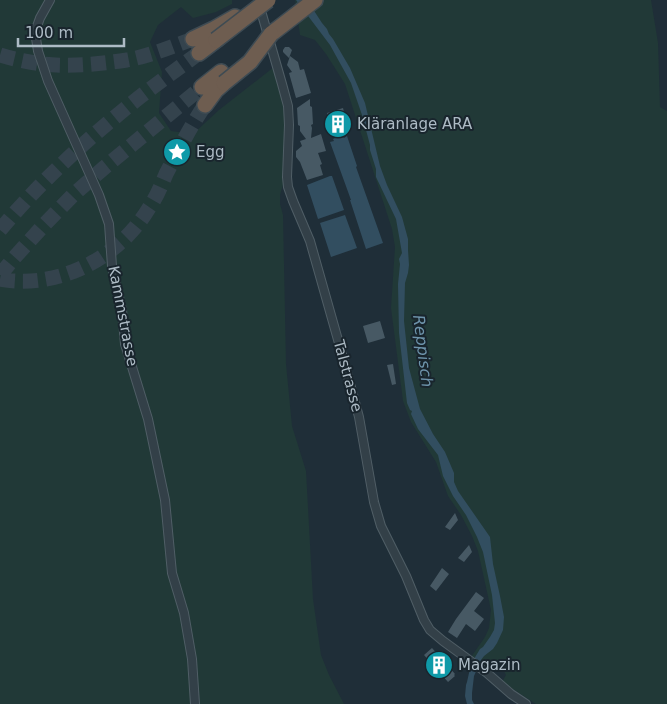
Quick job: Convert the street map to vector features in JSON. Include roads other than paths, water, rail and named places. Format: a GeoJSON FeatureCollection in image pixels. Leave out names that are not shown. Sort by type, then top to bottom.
{"type":"FeatureCollection","features":[{"type":"Feature","properties":{"kind":"highway"},"geometry":{"type":"LineString","coordinates":[[215,35],[235,17],[259,0]]}},
{"type":"Feature","properties":{"kind":"highway"},"geometry":{"type":"LineString","coordinates":[[196,46],[268,0]]}},
{"type":"Feature","properties":{"kind":"highway"},"geometry":{"type":"LineString","coordinates":[[202,87],[223,77],[271,34],[315,0]]}},
{"type":"Feature","properties":{"kind":"highway"},"geometry":{"type":"LineString","coordinates":[[206,105],[223,77]]}},
{"type":"Feature","properties":{"kind":"street","name":"Kammstrasse"},"geometry":{"type":"LineString","coordinates":[[50,0],[35,32],[38,51],[48,81],[99,195],[109,224],[112,266],[122,310],[125,344],[148,419],[165,500],[172,573],[184,613],[192,659],[195,704]]}},
{"type":"Feature","properties":{"kind":"street","name":"Talstrasse"},"geometry":{"type":"LineString","coordinates":[[259,0],[288,106],[288,187],[310,241],[342,354],[359,417],[379,519],[426,624],[439,638],[526,704]]}},
{"type":"Feature","properties":{"kind":"water"},"geometry":{"type":"Polygon","coordinates":[[[296,0],[307,0],[327,29],[350,68],[365,103],[380,166],[402,217],[408,239],[409,265],[405,283],[404,321],[409,368],[420,409],[445,452],[454,473],[454,482],[458,491],[490,537],[493,564],[504,617],[503,630],[493,649],[481,660],[474,676],[472,700],[474,704],[467,704],[465,696],[469,673],[474,659],[494,630],[495,623],[492,595],[483,552],[466,515],[453,496],[443,476],[438,455],[418,429],[407,403],[399,333],[398,284],[399,259],[402,253],[396,219],[376,177],[376,169],[362,115],[351,83],[330,45],[296,0]]]}},
{"type":"Feature","properties":{"kind":"water"},"geometry":{"type":"Polygon","coordinates":[[[339,136],[344,138],[347,136],[383,243],[366,249],[330,142],[339,136]]]}},
{"type":"Feature","properties":{"kind":"water"},"geometry":{"type":"Polygon","coordinates":[[[332,176],[344,210],[318,219],[307,185],[332,176]]]}},
{"type":"Feature","properties":{"kind":"water"},"geometry":{"type":"Polygon","coordinates":[[[345,215],[357,248],[331,257],[320,223],[345,215]]]}},
{"type":"Feature","properties":{"kind":"tunnel"},"geometry":{"type":"LineString","coordinates":[[0,55],[42,64],[95,64],[135,58],[193,39]]}},
{"type":"Feature","properties":{"kind":"tunnel"},"geometry":{"type":"LineString","coordinates":[[0,230],[42,184],[88,140],[139,98],[199,53]]}},
{"type":"Feature","properties":{"kind":"tunnel"},"geometry":{"type":"LineString","coordinates":[[0,275],[73,195],[202,87]]}},
{"type":"Feature","properties":{"kind":"tunnel"},"geometry":{"type":"LineString","coordinates":[[0,279],[44,280],[65,275],[104,255],[121,242],[136,226],[152,204],[166,174],[205,105]]}},
{"type":"Feature","properties":{"kind":"place","name":"Kläranlage ARA"},"geometry":{"type":"Point","coordinates":[338,124]}},
{"type":"Feature","properties":{"kind":"place","name":"Egg"},"geometry":{"type":"Point","coordinates":[177,152]}},
{"type":"Feature","properties":{"kind":"place","name":"Magazin"},"geometry":{"type":"Point","coordinates":[439,665]}},
{"type":"Feature","properties":{"kind":"water label","name":"Reppisch"},"geometry":{"type":"Point","coordinates":[423,351]}}]}
